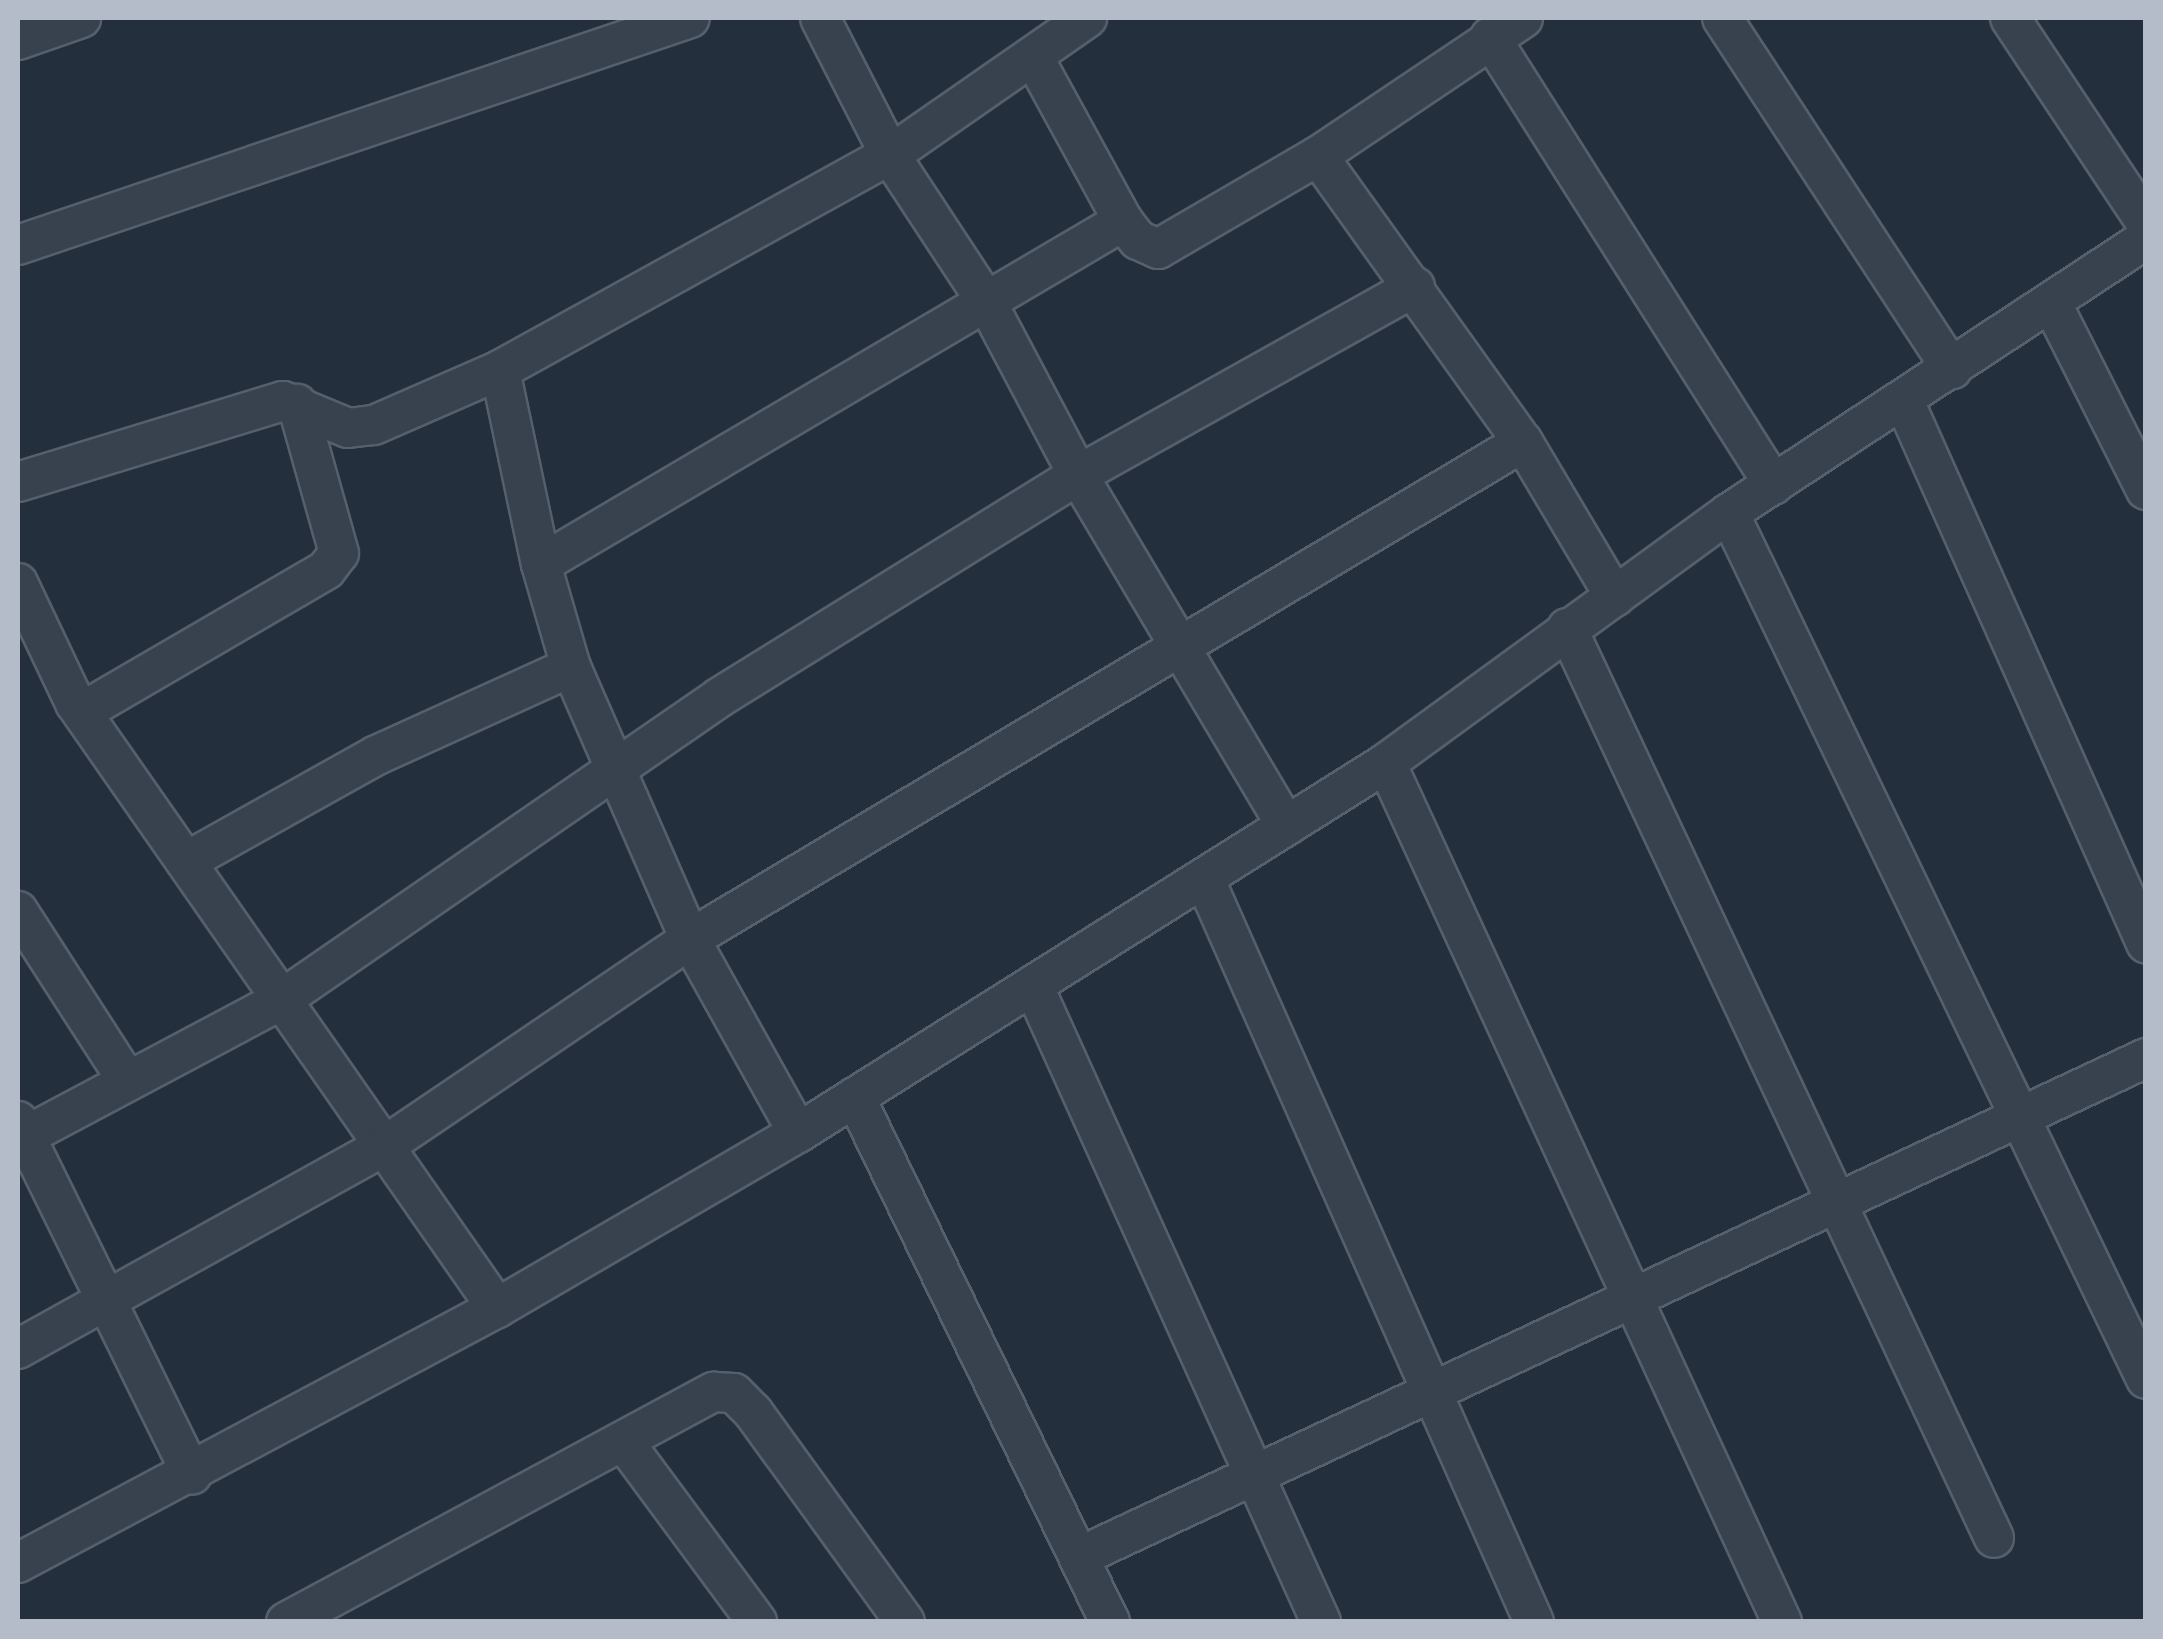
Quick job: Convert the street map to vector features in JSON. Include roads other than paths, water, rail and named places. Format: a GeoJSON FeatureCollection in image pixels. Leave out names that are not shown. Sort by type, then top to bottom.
{"type":"FeatureCollection","features":[{"type":"Feature","properties":{"kind":"street"},"geometry":{"type":"LineString","coordinates":[[18,40],[81,18]]}},
{"type":"Feature","properties":{"kind":"street"},"geometry":{"type":"LineString","coordinates":[[18,245],[690,18]]}},
{"type":"Feature","properties":{"kind":"street"},"geometry":{"type":"LineString","coordinates":[[820,18],[890,155],[986,301],[1078,475],[1183,645],[1286,826]]}},
{"type":"Feature","properties":{"kind":"street"},"geometry":{"type":"LineString","coordinates":[[18,482],[283,402],[297,404],[348,428],[374,425],[500,370],[890,155],[1035,60],[1087,18]]}},
{"type":"Feature","properties":{"kind":"street"},"geometry":{"type":"LineString","coordinates":[[1035,60],[1123,221],[1138,240],[1158,249],[1318,156],[1523,18]]}},
{"type":"Feature","properties":{"kind":"street"},"geometry":{"type":"LineString","coordinates":[[1722,18],[1952,370]]}},
{"type":"Feature","properties":{"kind":"street"},"geometry":{"type":"LineString","coordinates":[[2010,18],[2146,224]]}},
{"type":"Feature","properties":{"kind":"street"},"geometry":{"type":"LineString","coordinates":[[1490,37],[1774,486]]}},
{"type":"Feature","properties":{"kind":"street"},"geometry":{"type":"LineString","coordinates":[[1318,156],[1523,442],[1616,596]]}},
{"type":"Feature","properties":{"kind":"street"},"geometry":{"type":"LineString","coordinates":[[541,564],[1123,221]]}},
{"type":"Feature","properties":{"kind":"street"},"geometry":{"type":"LineString","coordinates":[[18,1563],[192,1474],[497,1308],[798,1133],[1386,763],[1729,514],[2054,306],[2146,239]]}},
{"type":"Feature","properties":{"kind":"street"},"geometry":{"type":"LineString","coordinates":[[192,1474],[20,1132],[280,1000],[720,697],[1078,475],[1415,287]]}},
{"type":"Feature","properties":{"kind":"street"},"geometry":{"type":"LineString","coordinates":[[2054,306],[2146,490]]}},
{"type":"Feature","properties":{"kind":"street"},"geometry":{"type":"LineString","coordinates":[[500,370],[541,564],[571,667],[690,939],[798,1133]]}},
{"type":"Feature","properties":{"kind":"street"},"geometry":{"type":"LineString","coordinates":[[1904,400],[2146,943]]}},
{"type":"Feature","properties":{"kind":"street"},"geometry":{"type":"LineString","coordinates":[[82,712],[326,570],[339,552],[297,404]]}},
{"type":"Feature","properties":{"kind":"street"},"geometry":{"type":"LineString","coordinates":[[18,1349],[109,1303],[386,1145],[690,939],[1523,442]]}},
{"type":"Feature","properties":{"kind":"street"},"geometry":{"type":"LineString","coordinates":[[1729,514],[2146,1379]]}},
{"type":"Feature","properties":{"kind":"street"},"geometry":{"type":"LineString","coordinates":[[20,595],[82,712],[189,860],[280,1000],[386,1145],[497,1308]]}},
{"type":"Feature","properties":{"kind":"street"},"geometry":{"type":"LineString","coordinates":[[1567,628],[1994,1538]]}},
{"type":"Feature","properties":{"kind":"street"},"geometry":{"type":"LineString","coordinates":[[189,860],[377,754],[571,667]]}},
{"type":"Feature","properties":{"kind":"street"},"geometry":{"type":"LineString","coordinates":[[1386,763],[1639,1300],[1782,1622]]}},
{"type":"Feature","properties":{"kind":"street"},"geometry":{"type":"LineString","coordinates":[[1204,878],[1428,1393],[1534,1622]]}},
{"type":"Feature","properties":{"kind":"street"},"geometry":{"type":"LineString","coordinates":[[18,911],[127,1080]]}},
{"type":"Feature","properties":{"kind":"street"},"geometry":{"type":"LineString","coordinates":[[1033,985],[1321,1622]]}},
{"type":"Feature","properties":{"kind":"street"},"geometry":{"type":"LineString","coordinates":[[1081,1556],[1253,1471],[1639,1300],[2146,1058]]}},
{"type":"Feature","properties":{"kind":"street"},"geometry":{"type":"LineString","coordinates":[[855,1097],[1110,1622]]}},
{"type":"Feature","properties":{"kind":"street"},"geometry":{"type":"LineString","coordinates":[[286,1622],[714,1392],[734,1393],[905,1622]]}},
{"type":"Feature","properties":{"kind":"street"},"geometry":{"type":"LineString","coordinates":[[624,1442],[758,1622]]}}]}
